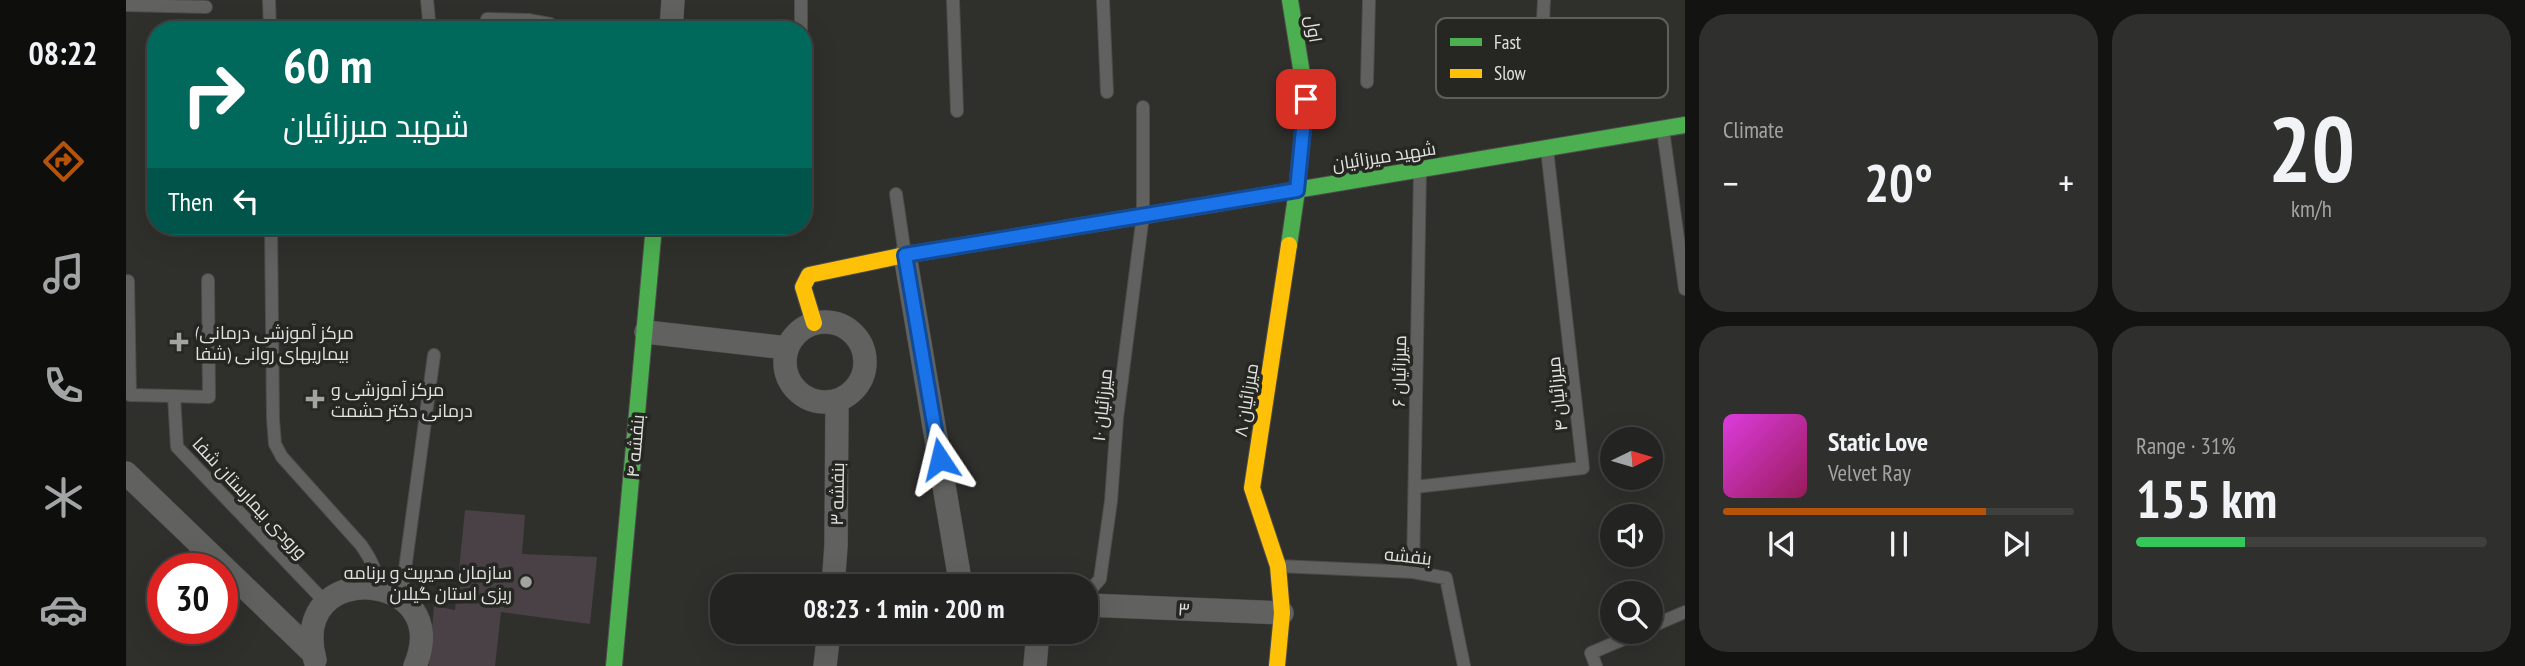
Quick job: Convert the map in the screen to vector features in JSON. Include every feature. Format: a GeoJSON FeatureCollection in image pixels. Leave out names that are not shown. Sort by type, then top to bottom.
{"type":"FeatureCollection","features":[{"type":"Feature","properties":{"kind":"street"},"geometry":{"type":"LineString","coordinates":[[672,21],[673,0]]}},
{"type":"Feature","properties":{"kind":"street","name":"اول"},"geometry":{"type":"LineString","coordinates":[[1290,0],[1306,99],[1297,190]]}},
{"type":"Feature","properties":{"kind":"street","name":"شهید میرزائیان"},"geometry":{"type":"LineString","coordinates":[[814,323],[803,287],[809,275],[905,255],[1685,125]]}},
{"type":"Feature","properties":{"kind":"street","name":"میرزائیان ۸"},"geometry":{"type":"LineString","coordinates":[[1277,666],[1282,613],[1278,566],[1252,488],[1297,190]]}},
{"type":"Feature","properties":{"kind":"street","name":"بنفشه ۴"},"geometry":{"type":"LineString","coordinates":[[614,666],[653,235]]}},
{"type":"Feature","properties":{"kind":"street"},"geometry":{"type":"LineString","coordinates":[[905,255],[959,574]]}},
{"type":"Feature","properties":{"kind":"street"},"geometry":{"type":"LineString","coordinates":[[827,321],[845,326],[855,334],[864,351],[866,363],[861,382],[853,392],[837,401],[817,402],[806,398],[796,390],[786,373],[787,348],[797,332],[814,323],[827,321]]}},
{"type":"Feature","properties":{"kind":"street"},"geometry":{"type":"LineString","coordinates":[[646,332],[787,348]]}},
{"type":"Feature","properties":{"kind":"street","name":"بنفشه ۳"},"geometry":{"type":"LineString","coordinates":[[834,574],[837,401]]}},
{"type":"Feature","properties":{"kind":"street"},"geometry":{"type":"LineString","coordinates":[[126,473],[313,660]]}},
{"type":"Feature","properties":{"kind":"street"},"geometry":{"type":"LineString","coordinates":[[313,660],[314,623],[326,603],[349,589],[376,587],[401,599],[416,620],[421,633],[418,660]]}},
{"type":"Feature","properties":{"kind":"street","name":"۳"},"geometry":{"type":"LineString","coordinates":[[1098,605],[1282,613]]}},
{"type":"Feature","properties":{"kind":"street"},"geometry":{"type":"LineString","coordinates":[[825,666],[827,644]]}},
{"type":"Feature","properties":{"kind":"street"},"geometry":{"type":"LineString","coordinates":[[1035,666],[1037,644]]}},
{"type":"Feature","properties":{"kind":"lane"},"geometry":{"type":"LineString","coordinates":[[269,0],[270,21]]}},
{"type":"Feature","properties":{"kind":"lane"},"geometry":{"type":"LineString","coordinates":[[426,0],[429,21]]}},
{"type":"Feature","properties":{"kind":"lane"},"geometry":{"type":"LineString","coordinates":[[801,0],[801,21]]}},
{"type":"Feature","properties":{"kind":"lane"},"geometry":{"type":"LineString","coordinates":[[953,0],[957,111]]}},
{"type":"Feature","properties":{"kind":"lane"},"geometry":{"type":"LineString","coordinates":[[1103,0],[1107,92]]}},
{"type":"Feature","properties":{"kind":"lane"},"geometry":{"type":"LineString","coordinates":[[1367,82],[1369,0]]}},
{"type":"Feature","properties":{"kind":"lane"},"geometry":{"type":"LineString","coordinates":[[1543,18],[1544,0]]}},
{"type":"Feature","properties":{"kind":"lane"},"geometry":{"type":"LineString","coordinates":[[128,3],[206,7]]}},
{"type":"Feature","properties":{"kind":"lane"},"geometry":{"type":"LineString","coordinates":[[486,19],[539,21]]}},
{"type":"Feature","properties":{"kind":"lane","name":"میرزائیان ۱۰"},"geometry":{"type":"LineString","coordinates":[[1098,581],[1111,501],[1118,418],[1143,215],[1143,107]]}},
{"type":"Feature","properties":{"kind":"lane"},"geometry":{"type":"LineString","coordinates":[[1663,129],[1685,289]]}},
{"type":"Feature","properties":{"kind":"lane","name":"میرزائیان ۴"},"geometry":{"type":"LineString","coordinates":[[1415,487],[1583,468],[1547,148]]}},
{"type":"Feature","properties":{"kind":"lane","name":"میرزائیان ۶"},"geometry":{"type":"LineString","coordinates":[[1413,572],[1420,170]]}},
{"type":"Feature","properties":{"kind":"lane"},"geometry":{"type":"LineString","coordinates":[[896,194],[905,255]]}},
{"type":"Feature","properties":{"kind":"lane"},"geometry":{"type":"LineString","coordinates":[[271,235],[275,444],[282,457],[361,545],[371,560],[377,579],[376,587]]}},
{"type":"Feature","properties":{"kind":"lane"},"geometry":{"type":"LineString","coordinates":[[128,281],[130,395],[209,397],[208,280]]}},
{"type":"Feature","properties":{"kind":"lane"},"geometry":{"type":"LineString","coordinates":[[401,599],[434,355]]}},
{"type":"Feature","properties":{"kind":"lane","name":"ورودی بیمارستان شفا"},"geometry":{"type":"LineString","coordinates":[[174,396],[177,447],[326,603]]}},
{"type":"Feature","properties":{"kind":"lane","name":"بنفشه"},"geometry":{"type":"LineString","coordinates":[[1278,566],[1413,572],[1446,578],[1464,666]]}},
{"type":"Feature","properties":{"kind":"lane"},"geometry":{"type":"LineString","coordinates":[[1663,621],[1685,612]]}},
{"type":"Feature","properties":{"kind":"lane"},"geometry":{"type":"LineString","coordinates":[[1596,666],[1591,653],[1612,644]]}},
{"type":"Feature","properties":{"kind":"building","name":"سازمان مدیریت و برنامه ریزی استان گیلان"},"geometry":{"type":"Polygon","coordinates":[[[465,510],[525,515],[522,554],[597,557],[590,624],[501,612],[495,666],[429,666],[434,606],[455,610],[465,510]]]}},
{"type":"Feature","properties":{"kind":"traffic: fast"},"geometry":{"type":"LineString","coordinates":[[1289,245],[1306,99],[1290,0]]}},
{"type":"Feature","properties":{"kind":"traffic: fast"},"geometry":{"type":"LineString","coordinates":[[1213,204],[1685,125]]}},
{"type":"Feature","properties":{"kind":"traffic: fast"},"geometry":{"type":"LineString","coordinates":[[614,666],[653,235]]}},
{"type":"Feature","properties":{"kind":"traffic: slow"},"geometry":{"type":"LineString","coordinates":[[814,323],[803,287],[809,275],[905,255],[1213,204]]}},
{"type":"Feature","properties":{"kind":"traffic: slow"},"geometry":{"type":"LineString","coordinates":[[1277,666],[1282,613],[1278,566],[1252,488],[1289,245]]}},
{"type":"Feature","properties":{"kind":"place","name":"(مرکز آموزشی درمانی بیماریهای روانی (شفا"},"geometry":{"type":"Point","coordinates":[179,342]}},
{"type":"Feature","properties":{"kind":"place","name":"مرکز آموزشی و ‌درمانی دکتر حشمت"},"geometry":{"type":"Point","coordinates":[315,399]}},
{"type":"Feature","properties":{"kind":"place","name":"سازمان مدیریت و برنامه ریزی استان گیلان"},"geometry":{"type":"Point","coordinates":[526,582]}},
{"type":"Feature","properties":{"kind":"route"},"geometry":{"type":"LineString","coordinates":[[940,459],[905,255],[1297,190],[1306,99]]}}]}
